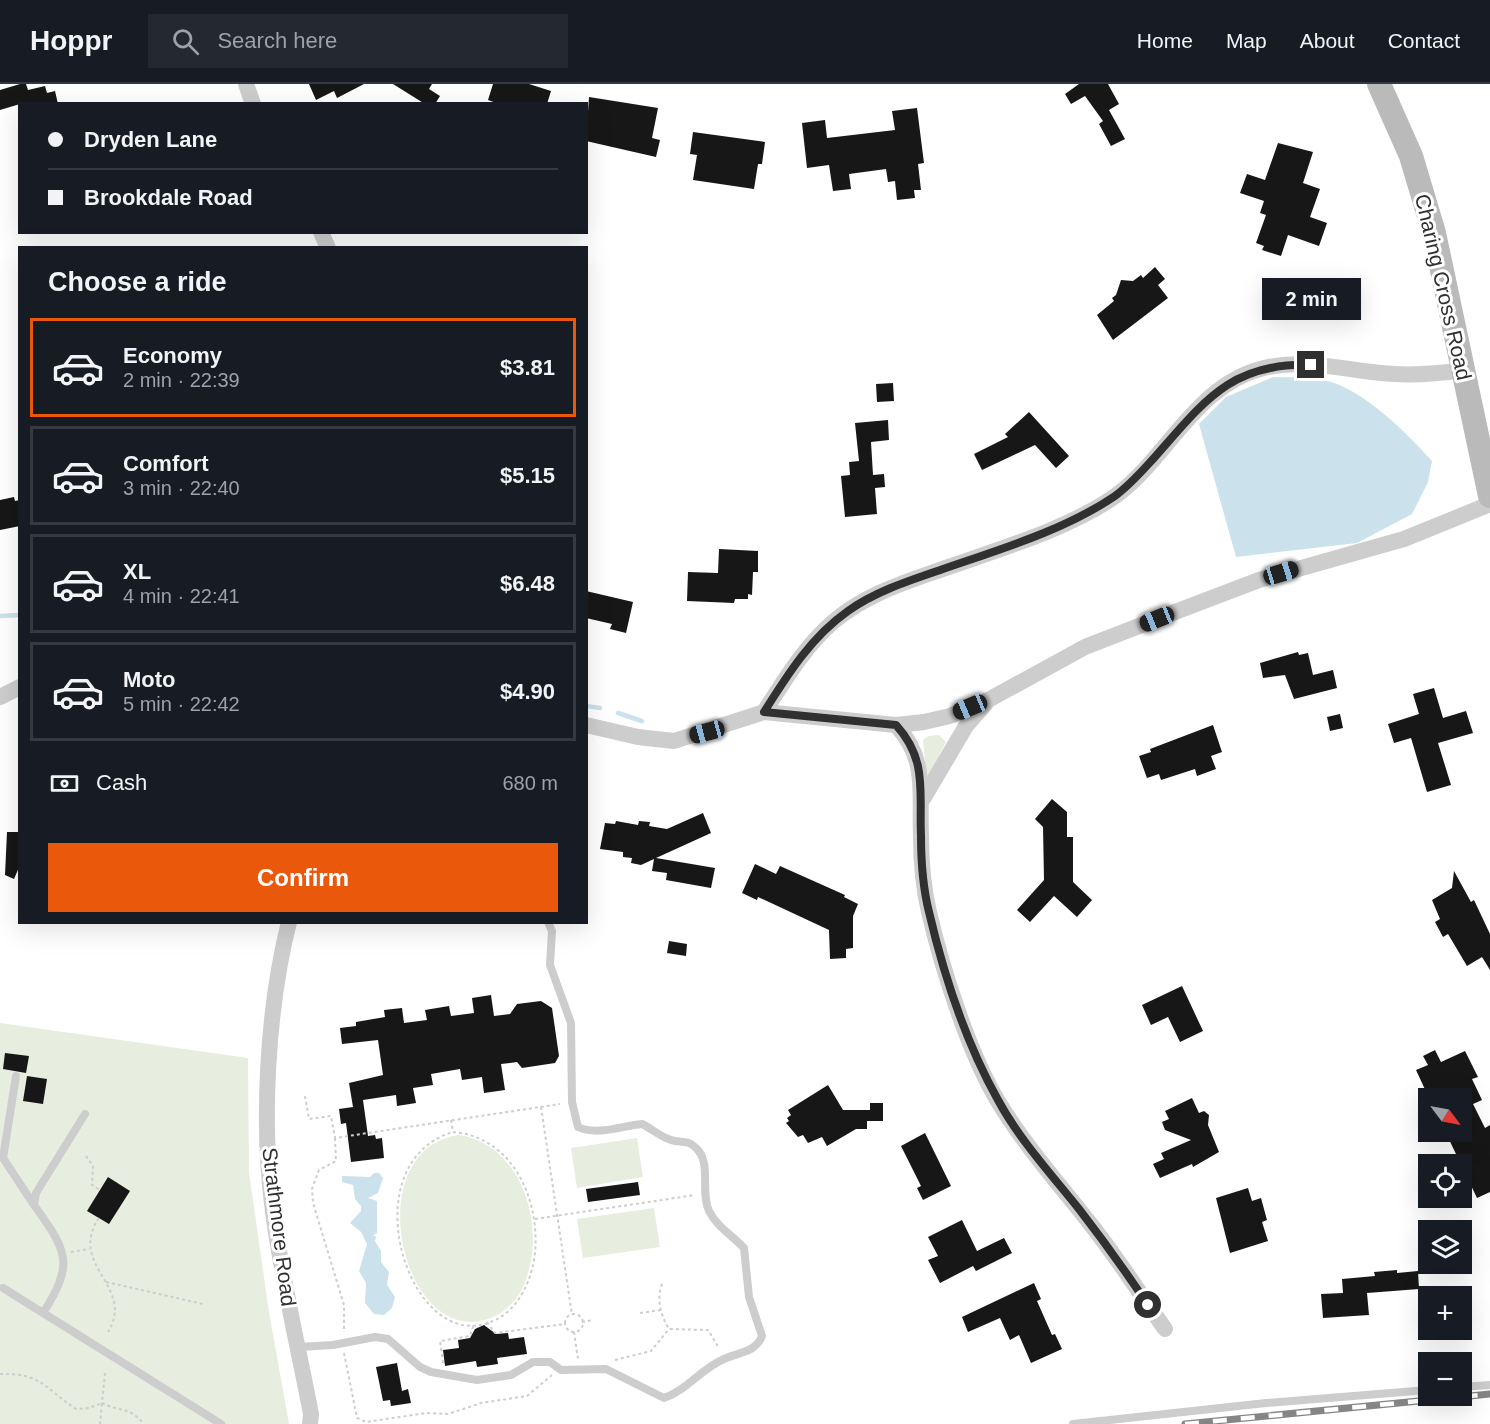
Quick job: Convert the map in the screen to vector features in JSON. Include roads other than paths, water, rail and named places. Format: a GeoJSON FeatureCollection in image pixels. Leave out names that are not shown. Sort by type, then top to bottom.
{"type":"FeatureCollection","features":[{"type":"Feature","properties":{"kind":"street"},"geometry":{"type":"LineString","coordinates":[[246,84],[252,102]]}},
{"type":"Feature","properties":{"kind":"street","name":"Charing Cross Road"},"geometry":{"type":"LineString","coordinates":[[1379,84],[1411,156],[1425,203],[1490,496]]}},
{"type":"Feature","properties":{"kind":"street"},"geometry":{"type":"LineString","coordinates":[[764,712],[801,655],[822,632],[850,609],[898,585],[1053,528],[1100,505],[1135,479],[1190,416],[1217,390],[1236,378],[1264,368],[1297,364],[1383,373],[1424,374],[1463,370]]}},
{"type":"Feature","properties":{"kind":"street"},"geometry":{"type":"LineString","coordinates":[[588,725],[638,737],[674,741],[764,712],[896,725],[950,716],[990,699],[1085,647],[1165,615],[1259,580],[1404,539],[1490,504]]}},
{"type":"Feature","properties":{"kind":"street"},"geometry":{"type":"LineString","coordinates":[[0,697],[18,688]]}},
{"type":"Feature","properties":{"kind":"street"},"geometry":{"type":"LineString","coordinates":[[923,800],[966,726],[990,699]]}},
{"type":"Feature","properties":{"kind":"street"},"geometry":{"type":"LineString","coordinates":[[896,725],[914,749],[923,800],[920,834],[929,911],[956,1000],[982,1068],[998,1101],[1030,1149],[1115,1256],[1165,1329]]}},
{"type":"Feature","properties":{"kind":"street","name":"Strathmore Road"},"geometry":{"type":"LineString","coordinates":[[289,924],[277,973],[272,1016],[268,1130],[273,1210],[311,1414],[310,1424]]}},
{"type":"Feature","properties":{"kind":"lane"},"geometry":{"type":"LineString","coordinates":[[298,1347],[333,1345],[375,1337],[388,1339],[420,1367],[445,1375],[477,1380],[511,1375],[533,1362],[550,1362],[561,1370],[606,1369],[664,1398],[725,1358],[751,1350],[759,1344],[762,1336],[749,1297],[744,1248],[715,1221],[704,1194],[702,1155],[696,1147],[687,1142],[663,1137],[642,1124],[587,1131],[578,1126],[572,1102],[571,1023],[550,965],[552,931],[549,924]]}},
{"type":"Feature","properties":{"kind":"lane"},"geometry":{"type":"LineString","coordinates":[[16,1076],[3,1158],[56,1236],[63,1254],[65,1269],[57,1290],[43,1313]]}},
{"type":"Feature","properties":{"kind":"lane"},"geometry":{"type":"LineString","coordinates":[[34,1205],[36,1193],[85,1114]]}},
{"type":"Feature","properties":{"kind":"lane"},"geometry":{"type":"LineString","coordinates":[[3,1288],[221,1424]]}},
{"type":"Feature","properties":{"kind":"lane"},"geometry":{"type":"LineString","coordinates":[[1472,1386],[1490,1385]]}},
{"type":"Feature","properties":{"kind":"lane"},"geometry":{"type":"LineString","coordinates":[[1073,1424],[1266,1403],[1418,1391]]}},
{"type":"Feature","properties":{"kind":"water"},"geometry":{"type":"Polygon","coordinates":[[[1273,377],[1312,378],[1338,385],[1368,401],[1410,437],[1432,461],[1428,482],[1412,514],[1357,543],[1236,557],[1199,424],[1226,397],[1273,377]]]}},
{"type":"Feature","properties":{"kind":"water"},"geometry":{"type":"Polygon","coordinates":[[[374,1173],[379,1173],[383,1178],[378,1193],[368,1198],[377,1201],[377,1233],[373,1235],[381,1251],[381,1262],[389,1272],[387,1285],[395,1297],[392,1308],[384,1315],[374,1314],[365,1303],[366,1283],[359,1271],[367,1244],[361,1232],[350,1223],[361,1211],[361,1206],[355,1199],[353,1185],[342,1182],[342,1176],[370,1177],[374,1173]]]}},
{"type":"Feature","properties":{"kind":"waterway"},"geometry":{"type":"LineString","coordinates":[[0,616],[18,615]]}},
{"type":"Feature","properties":{"kind":"waterway"},"geometry":{"type":"LineString","coordinates":[[588,706],[600,708]]}},
{"type":"Feature","properties":{"kind":"waterway"},"geometry":{"type":"LineString","coordinates":[[618,713],[642,721]]}},
{"type":"Feature","properties":{"kind":"railway"},"geometry":{"type":"LineString","coordinates":[[1185,1424],[1490,1394]]}}]}
